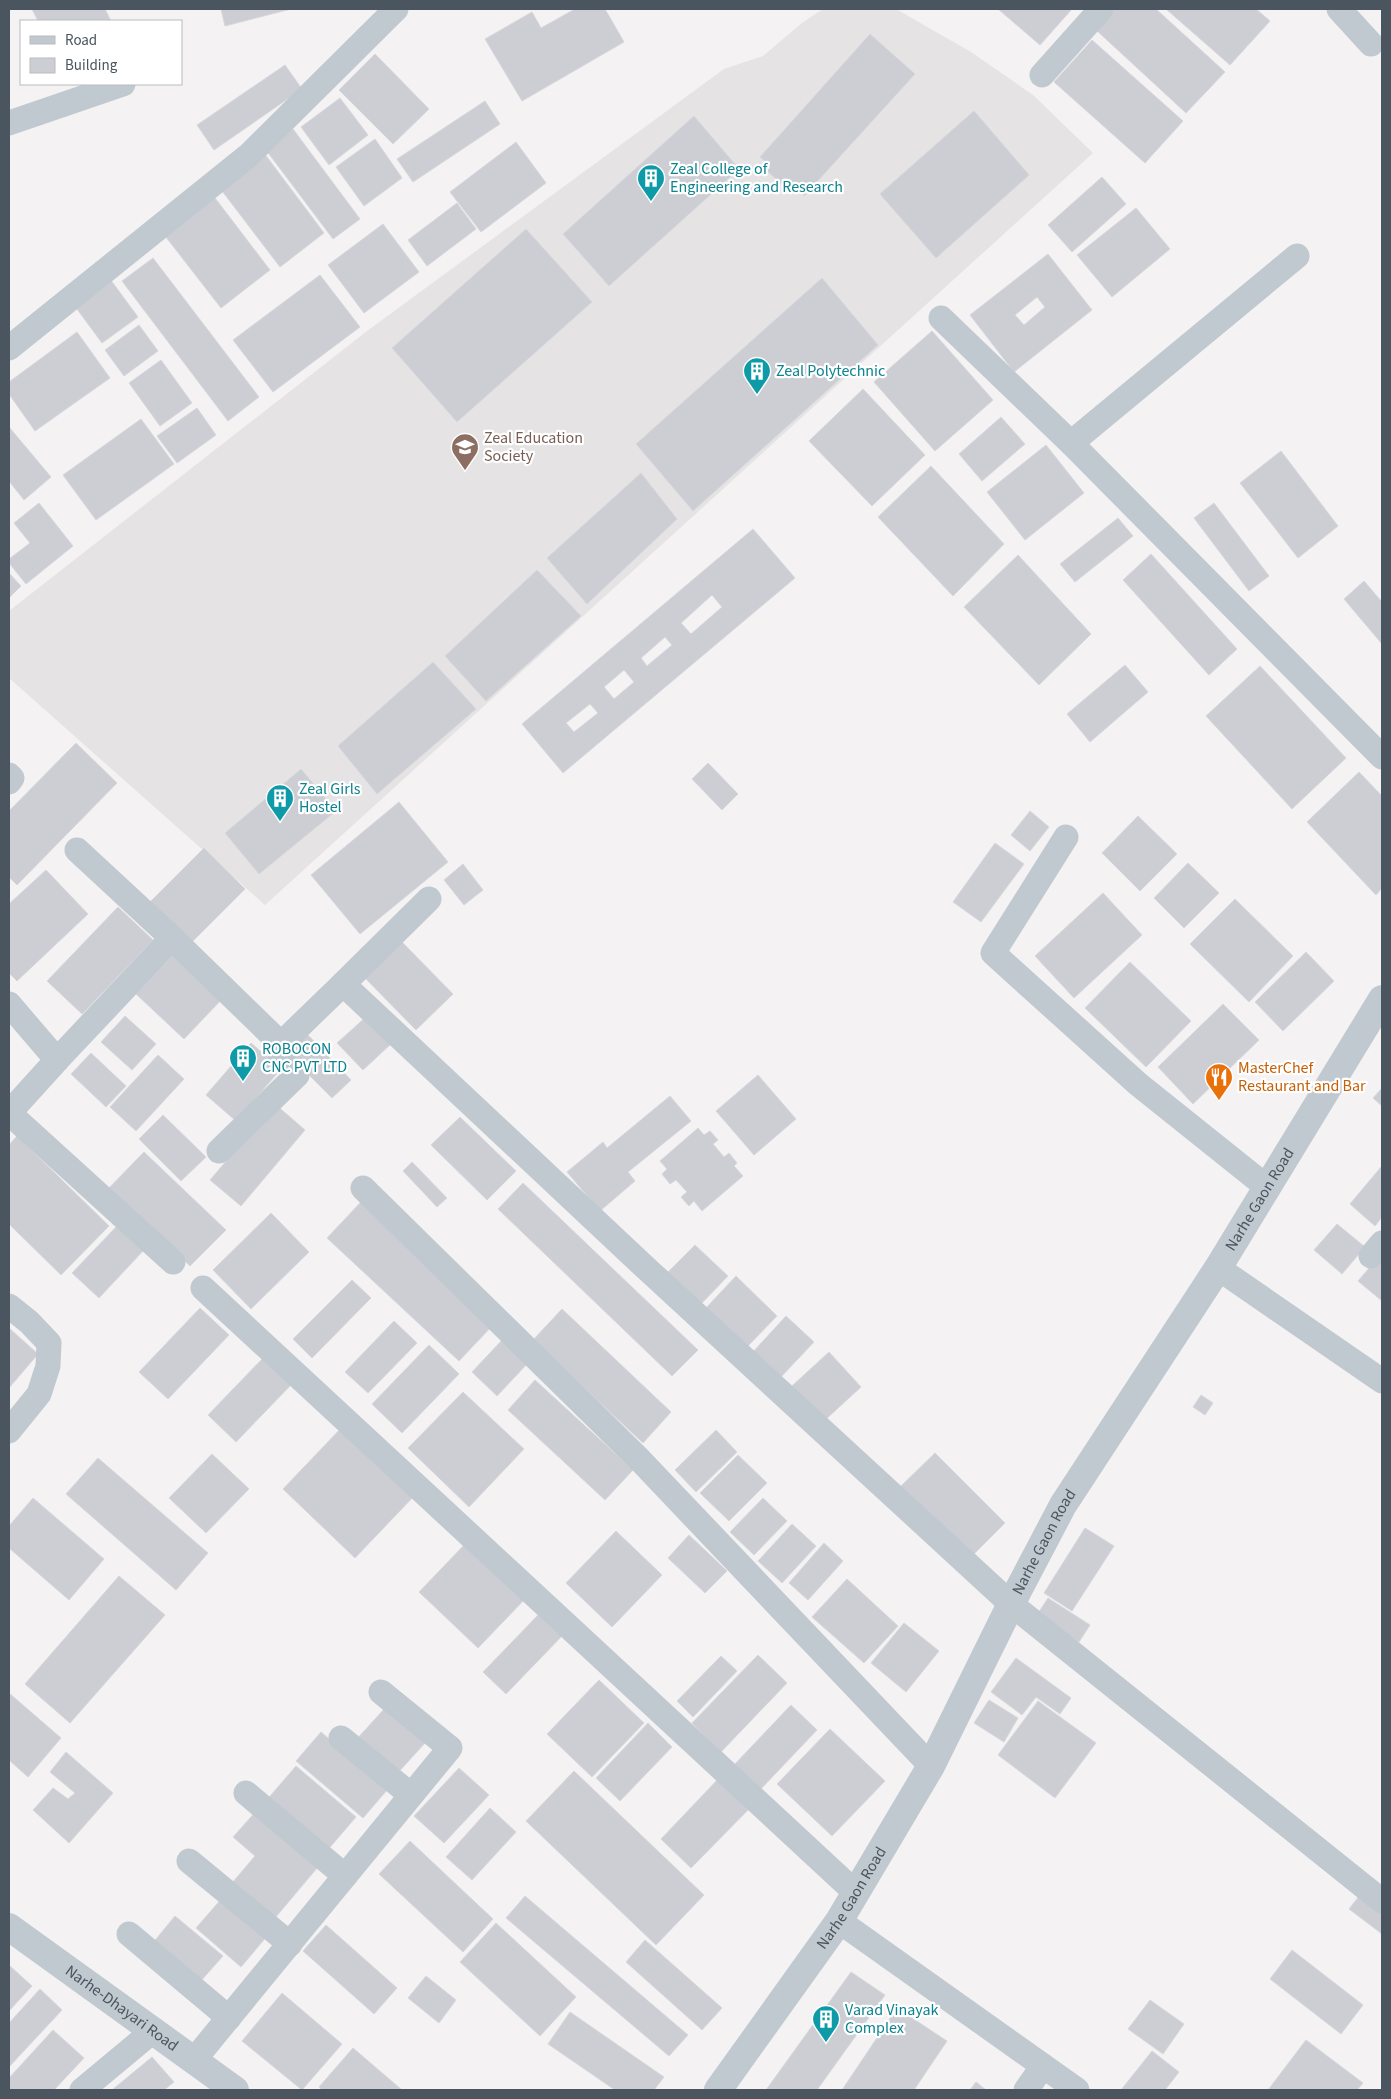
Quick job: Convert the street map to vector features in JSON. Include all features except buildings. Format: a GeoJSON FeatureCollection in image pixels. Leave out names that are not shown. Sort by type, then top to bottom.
{"type":"FeatureCollection","features":[{"type":"Feature","properties":{"kind":"street"},"geometry":{"type":"LineString","coordinates":[[9,348],[250,155],[396,9]]}},
{"type":"Feature","properties":{"kind":"street"},"geometry":{"type":"LineString","coordinates":[[1042,74],[1101,9]]}},
{"type":"Feature","properties":{"kind":"street"},"geometry":{"type":"LineString","coordinates":[[1339,9],[1371,44]]}},
{"type":"Feature","properties":{"kind":"street"},"geometry":{"type":"LineString","coordinates":[[9,123],[119,85]]}},
{"type":"Feature","properties":{"kind":"street"},"geometry":{"type":"LineString","coordinates":[[1071,443],[1297,256]]}},
{"type":"Feature","properties":{"kind":"street"},"geometry":{"type":"LineString","coordinates":[[941,318],[1071,443],[1382,757]]}},
{"type":"Feature","properties":{"kind":"street"},"geometry":{"type":"LineString","coordinates":[[9,775],[12,778],[9,782]]}},
{"type":"Feature","properties":{"kind":"street"},"geometry":{"type":"LineString","coordinates":[[1066,837],[993,953],[1138,1084],[1268,1188]]}},
{"type":"Feature","properties":{"kind":"street"},"geometry":{"type":"LineString","coordinates":[[77,850],[172,938],[281,1044]]}},
{"type":"Feature","properties":{"kind":"street"},"geometry":{"type":"LineString","coordinates":[[219,1151],[298,1075],[280,1057],[281,1044],[429,899]]}},
{"type":"Feature","properties":{"kind":"street"},"geometry":{"type":"LineString","coordinates":[[172,938],[9,1113],[174,1262]]}},
{"type":"Feature","properties":{"kind":"street"},"geometry":{"type":"LineString","coordinates":[[343,984],[648,1270],[1011,1604],[1382,1901]]}},
{"type":"Feature","properties":{"kind":"street","name":"Narhe Gaon Road"},"geometry":{"type":"LineString","coordinates":[[718,2090],[840,1921],[930,1766],[1063,1505],[1113,1425],[1218,1268],[1382,999]]}},
{"type":"Feature","properties":{"kind":"street"},"geometry":{"type":"LineString","coordinates":[[9,1004],[57,1060]]}},
{"type":"Feature","properties":{"kind":"street"},"geometry":{"type":"LineString","coordinates":[[363,1188],[640,1460],[930,1766]]}},
{"type":"Feature","properties":{"kind":"street"},"geometry":{"type":"LineString","coordinates":[[1218,1268],[1382,1381]]}},
{"type":"Feature","properties":{"kind":"street"},"geometry":{"type":"LineString","coordinates":[[203,1288],[856,1894]]}},
{"type":"Feature","properties":{"kind":"street"},"geometry":{"type":"LineString","coordinates":[[9,1306],[29,1322],[49,1343],[48,1366],[39,1394],[9,1431]]}},
{"type":"Feature","properties":{"kind":"street"},"geometry":{"type":"LineString","coordinates":[[194,2060],[450,1748],[382,1692]]}},
{"type":"Feature","properties":{"kind":"street"},"geometry":{"type":"LineString","coordinates":[[341,1738],[411,1796]]}},
{"type":"Feature","properties":{"kind":"street"},"geometry":{"type":"LineString","coordinates":[[246,1793],[345,1876]]}},
{"type":"Feature","properties":{"kind":"street"},"geometry":{"type":"LineString","coordinates":[[189,1861],[290,1944]]}},
{"type":"Feature","properties":{"kind":"street"},"geometry":{"type":"LineString","coordinates":[[840,1921],[1078,2090]]}},
{"type":"Feature","properties":{"kind":"street","name":"Narhe-Dhayari Road"},"geometry":{"type":"LineString","coordinates":[[9,1926],[235,2090]]}},
{"type":"Feature","properties":{"kind":"street"},"geometry":{"type":"LineString","coordinates":[[128,1934],[229,2018]]}},
{"type":"Feature","properties":{"kind":"street"},"geometry":{"type":"LineString","coordinates":[[82,2090],[153,2030]]}},
{"type":"Feature","properties":{"kind":"street"},"geometry":{"type":"LineString","coordinates":[[1026,2090],[1043,2066]]}},
{"type":"Feature","properties":{"kind":"shaded area","name":"Zeal Education Society"},"geometry":{"type":"Polygon","coordinates":[[[823,9],[896,9],[971,52],[1033,95],[1093,153],[265,905],[9,678],[9,611],[367,331],[724,69],[763,56],[802,23],[823,9]]]}},
{"type":"Feature","properties":{"kind":"place","name":"Zeal College of Engineering and Research"},"geometry":{"type":"Point","coordinates":[651,202]}},
{"type":"Feature","properties":{"kind":"place","name":"Zeal Polytechnic"},"geometry":{"type":"Point","coordinates":[757,395]}},
{"type":"Feature","properties":{"kind":"place","name":"Zeal Education Society"},"geometry":{"type":"Point","coordinates":[465,471]}},
{"type":"Feature","properties":{"kind":"place","name":"Zeal Girls Hostel"},"geometry":{"type":"Point","coordinates":[280,822]}},
{"type":"Feature","properties":{"kind":"place","name":"ROBOCON CNC PVT LTD"},"geometry":{"type":"Point","coordinates":[243,1082]}},
{"type":"Feature","properties":{"kind":"place","name":"MasterChef Restaurant and Bar"},"geometry":{"type":"Point","coordinates":[1219,1101]}},
{"type":"Feature","properties":{"kind":"place","name":"Varad Vinayak Complex"},"geometry":{"type":"Point","coordinates":[826,2043]}}]}
